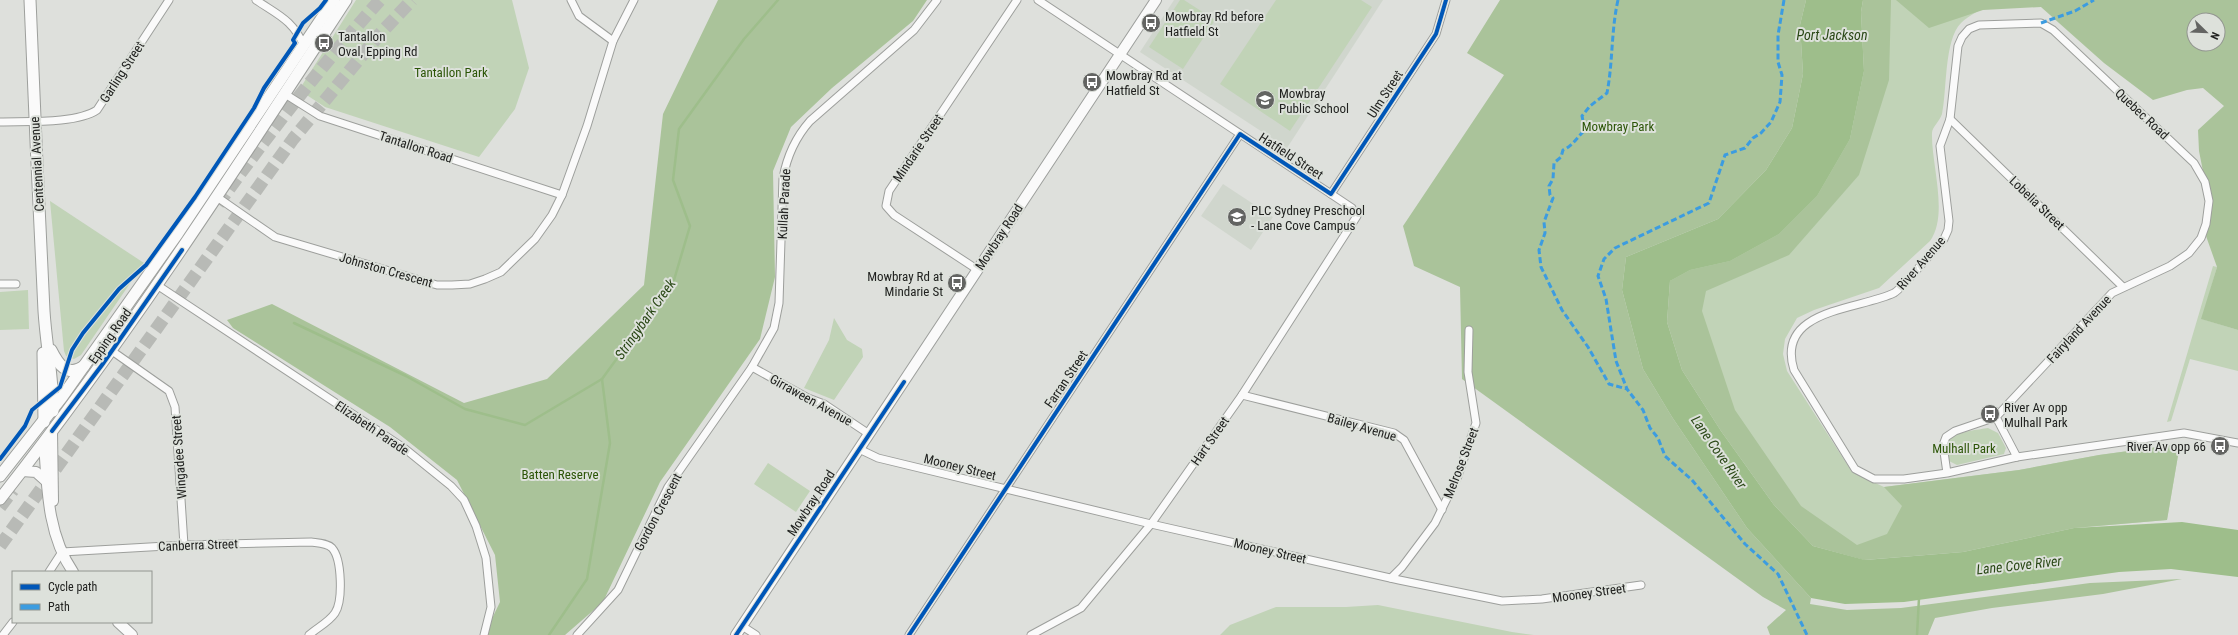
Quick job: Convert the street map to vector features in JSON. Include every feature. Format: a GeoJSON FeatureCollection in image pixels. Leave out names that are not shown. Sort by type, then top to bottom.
{"type":"FeatureCollection","features":[{"type":"Feature","properties":{"kind":"main road","name":"Centennial Avenue"},"geometry":{"type":"LineString","coordinates":[[30,0],[34,121],[45,328],[43,369],[46,481],[52,517],[62,552],[72,571]]}},
{"type":"Feature","properties":{"kind":"main road","name":"Epping Road"},"geometry":{"type":"LineString","coordinates":[[0,498],[112,351],[217,197],[280,91],[304,46],[334,0]]}},
{"type":"Feature","properties":{"kind":"main road","name":"Epping Road"},"geometry":{"type":"LineString","coordinates":[[0,476],[44,421],[85,365],[346,0]]}},
{"type":"Feature","properties":{"kind":"main road","name":"Mowbray Road"},"geometry":{"type":"LineString","coordinates":[[736,635],[1156,0]]}},
{"type":"Feature","properties":{"kind":"main road","name":"Centennial Avenue"},"geometry":{"type":"LineString","coordinates":[[45,328],[48,342],[53,408],[52,517]]}},
{"type":"Feature","properties":{"kind":"main road"},"geometry":{"type":"LineString","coordinates":[[48,342],[58,363],[64,369],[75,371],[85,365]]}},
{"type":"Feature","properties":{"kind":"main road"},"geometry":{"type":"LineString","coordinates":[[22,471],[36,472],[46,481]]}},
{"type":"Feature","properties":{"kind":"main road"},"geometry":{"type":"LineString","coordinates":[[119,623],[132,635]]}},
{"type":"Feature","properties":{"kind":"street","name":"Garling Street"},"geometry":{"type":"LineString","coordinates":[[0,122],[52,121],[89,115],[97,110],[169,0]]}},
{"type":"Feature","properties":{"kind":"street"},"geometry":{"type":"LineString","coordinates":[[256,0],[290,23],[298,31],[304,46]]}},
{"type":"Feature","properties":{"kind":"street"},"geometry":{"type":"LineString","coordinates":[[571,0],[579,16],[613,41]]}},
{"type":"Feature","properties":{"kind":"street","name":"Johnston Crescent"},"geometry":{"type":"LineString","coordinates":[[217,197],[275,237],[437,285],[470,284],[501,272],[535,239],[552,215],[562,195],[587,126],[613,41],[634,0]]}},
{"type":"Feature","properties":{"kind":"street","name":"Kullah Parade"},"geometry":{"type":"LineString","coordinates":[[752,367],[774,328],[779,303],[783,178],[786,163],[798,134],[810,121],[914,30],[937,0]]}},
{"type":"Feature","properties":{"kind":"street","name":"Mindarie Street"},"geometry":{"type":"LineString","coordinates":[[978,270],[894,215],[886,206],[890,191],[1017,0]]}},
{"type":"Feature","properties":{"kind":"street"},"geometry":{"type":"LineString","coordinates":[[1038,0],[1120,54]]}},
{"type":"Feature","properties":{"kind":"street","name":"Ulm Street"},"geometry":{"type":"LineString","coordinates":[[1331,194],[1436,34],[1446,0]]}},
{"type":"Feature","properties":{"kind":"street","name":"River Avenue"},"geometry":{"type":"LineString","coordinates":[[2041,23],[1979,24],[1964,33],[1958,46],[1950,119],[1940,146],[1949,221],[1948,230],[1944,238],[1895,292],[1808,322],[1796,337],[1791,357],[1794,370],[1855,469],[1874,479],[1886,480],[1947,473],[2017,457],[2184,433],[2238,443]]}},
{"type":"Feature","properties":{"kind":"street","name":"Quebec Road"},"geometry":{"type":"LineString","coordinates":[[2041,23],[2053,30],[2194,163],[2205,182],[2209,201],[2206,224]]}},
{"type":"Feature","properties":{"kind":"street","name":"Hatfield Street"},"geometry":{"type":"LineString","coordinates":[[1120,54],[1352,208],[1358,216]]}},
{"type":"Feature","properties":{"kind":"street","name":"Tantallon Road"},"geometry":{"type":"LineString","coordinates":[[280,91],[320,116],[562,195]]}},
{"type":"Feature","properties":{"kind":"street","name":"Lobelia Street"},"geometry":{"type":"LineString","coordinates":[[1950,119],[2123,287]]}},
{"type":"Feature","properties":{"kind":"street","name":"Farran Street"},"geometry":{"type":"LineString","coordinates":[[909,635],[1240,134]]}},
{"type":"Feature","properties":{"kind":"street","name":"Hart Street"},"geometry":{"type":"LineString","coordinates":[[1031,635],[1081,608],[1150,524],[1242,395],[1358,216]]}},
{"type":"Feature","properties":{"kind":"street","name":"Fairyland Avenue"},"geometry":{"type":"LineString","coordinates":[[1996,417],[2112,293],[2170,266],[2189,253],[2201,238],[2206,224]]}},
{"type":"Feature","properties":{"kind":"street"},"geometry":{"type":"LineString","coordinates":[[0,284],[16,284]]}},
{"type":"Feature","properties":{"kind":"street","name":"Elizabeth Parade"},"geometry":{"type":"LineString","coordinates":[[157,285],[404,448],[451,486],[464,500],[476,526],[486,558],[491,607],[484,635]]}},
{"type":"Feature","properties":{"kind":"street","name":"Melrose Street"},"geometry":{"type":"LineString","coordinates":[[1391,578],[1402,567],[1435,524],[1458,476],[1476,423],[1468,372],[1469,330]]}},
{"type":"Feature","properties":{"kind":"street","name":"Wingadee Street"},"geometry":{"type":"LineString","coordinates":[[112,351],[169,391],[175,407],[184,545]]}},
{"type":"Feature","properties":{"kind":"street","name":"Girraween Avenue"},"geometry":{"type":"LineString","coordinates":[[752,367],[808,398],[824,404],[869,434]]}},
{"type":"Feature","properties":{"kind":"street","name":"Gordon Crescent"},"geometry":{"type":"LineString","coordinates":[[577,635],[618,590],[668,487],[752,367]]}},
{"type":"Feature","properties":{"kind":"street","name":"Bailey Avenue"},"geometry":{"type":"LineString","coordinates":[[1242,395],[1394,433],[1404,440],[1442,510]]}},
{"type":"Feature","properties":{"kind":"street"},"geometry":{"type":"LineString","coordinates":[[1947,473],[1943,445],[1946,437],[1954,431],[1996,417],[2017,457]]}},
{"type":"Feature","properties":{"kind":"street","name":"Mooney Street"},"geometry":{"type":"LineString","coordinates":[[859,448],[878,458],[1150,524],[1391,578],[1502,601],[1542,599],[1641,585]]}},
{"type":"Feature","properties":{"kind":"street","name":"Canberra Street"},"geometry":{"type":"LineString","coordinates":[[62,552],[184,545],[312,542],[327,545],[332,548],[337,557],[340,570],[340,592],[338,604],[336,612],[330,619],[309,635]]}},
{"type":"Feature","properties":{"kind":"street"},"geometry":{"type":"LineString","coordinates":[[50,571],[62,552]]}},
{"type":"Feature","properties":{"kind":"street"},"geometry":{"type":"LineString","coordinates":[[3,635],[12,623]]}},
{"type":"Feature","properties":{"kind":"street"},"geometry":{"type":"LineString","coordinates":[[742,626],[756,635]]}},
{"type":"Feature","properties":{"kind":"shaded area","name":"Mowbray Public School"},"geometry":{"type":"Polygon","coordinates":[[[1174,0],[1383,0],[1287,148],[1140,52],[1174,0]]]}},
{"type":"Feature","properties":{"kind":"shaded area","name":"PLC Sydney Preschool - Lane Cove Campus"},"geometry":{"type":"Polygon","coordinates":[[[1223,184],[1273,217],[1251,250],[1201,216],[1223,184]]]}},
{"type":"Feature","properties":{"kind":"green space","name":"Tantallon Park"},"geometry":{"type":"Polygon","coordinates":[[[356,0],[512,0],[529,68],[515,109],[479,157],[325,107],[299,90],[356,0]]]}},
{"type":"Feature","properties":{"kind":"green space","name":"Batten Reserve"},"geometry":{"type":"Polygon","coordinates":[[[718,0],[927,0],[913,21],[832,88],[791,127],[773,171],[775,277],[760,339],[660,482],[603,602],[565,635],[484,635],[500,602],[495,555],[457,480],[390,427],[233,328],[227,320],[272,304],[464,403],[547,379],[644,285],[663,114],[718,0]]]}},
{"type":"Feature","properties":{"kind":"green space"},"geometry":{"type":"Polygon","coordinates":[[[1180,0],[1184,0],[1215,20],[1183,69],[1149,47],[1180,0]]]}},
{"type":"Feature","properties":{"kind":"green space"},"geometry":{"type":"Polygon","coordinates":[[[1276,0],[1361,0],[1372,7],[1290,131],[1220,84],[1276,0]]]}},
{"type":"Feature","properties":{"kind":"green space","name":"Mowbray Park"},"geometry":{"type":"Polygon","coordinates":[[[1500,0],[1806,0],[1800,25],[1803,74],[1792,128],[1766,170],[1718,219],[1626,257],[1622,290],[1643,369],[1672,417],[1747,528],[1811,598],[1810,604],[1847,610],[1901,608],[2090,583],[2182,579],[2103,594],[1992,608],[1935,618],[1928,635],[1770,635],[1767,627],[1786,610],[1763,597],[1462,379],[1460,287],[1414,266],[1403,226],[1504,75],[1467,53],[1500,0]]]}},
{"type":"Feature","properties":{"kind":"green space"},"geometry":{"type":"Polygon","coordinates":[[[1863,0],[1993,0],[1961,23],[1952,41],[1947,66],[1942,114],[1933,128],[1932,133],[1939,204],[1936,230],[1930,241],[1879,288],[1814,310],[1797,318],[1785,339],[1783,354],[1787,371],[1852,472],[1884,487],[2019,470],[2099,455],[2180,444],[2167,520],[2074,528],[1864,560],[1774,505],[1670,281],[1850,139],[1864,71],[1863,0]]]}},
{"type":"Feature","properties":{"kind":"green space"},"geometry":{"type":"Polygon","coordinates":[[[1863,0],[1891,0],[1889,80],[1859,175],[1789,255],[1706,291],[1702,311],[1735,410],[1801,506],[1857,545],[1887,534],[1902,506],[1884,487],[2019,470],[2099,455],[2180,444],[2167,520],[2074,528],[1963,552],[1864,560],[1813,546],[1774,505],[1721,431],[1682,370],[1667,322],[1670,281],[1690,270],[1730,261],[1779,234],[1817,196],[1850,139],[1864,71],[1861,12],[1863,0]]]}},
{"type":"Feature","properties":{"kind":"green space"},"geometry":{"type":"Polygon","coordinates":[[[1896,0],[2238,0],[2238,330],[2201,319],[2217,267],[2206,236],[2211,212],[2199,151],[2198,130],[2224,106],[2203,88],[2187,90],[2153,100],[2104,63],[2041,7],[1983,10],[1929,28],[1896,0]]]}},
{"type":"Feature","properties":{"kind":"green space"},"geometry":{"type":"Polygon","coordinates":[[[50,201],[144,263],[81,355],[74,359],[66,356],[64,351],[50,201]]]}},
{"type":"Feature","properties":{"kind":"green space"},"geometry":{"type":"Polygon","coordinates":[[[2213,266],[2217,267],[2202,319],[2238,330],[2238,371],[2190,359],[2171,421],[2167,422],[2213,266]]]}},
{"type":"Feature","properties":{"kind":"green space"},"geometry":{"type":"Polygon","coordinates":[[[28,290],[29,329],[0,330],[0,292],[28,290]]]}},
{"type":"Feature","properties":{"kind":"green space"},"geometry":{"type":"Polygon","coordinates":[[[834,318],[847,340],[862,349],[863,357],[834,400],[804,388],[829,340],[834,318]]]}},
{"type":"Feature","properties":{"kind":"green space","name":"Mulhall Park"},"geometry":{"type":"Polygon","coordinates":[[[1988,428],[1998,433],[2006,448],[2004,454],[1957,465],[1949,461],[1946,452],[1946,444],[1950,439],[1964,432],[1988,428]]]}},
{"type":"Feature","properties":{"kind":"green space"},"geometry":{"type":"Polygon","coordinates":[[[768,463],[810,491],[796,512],[754,484],[768,463]]]}},
{"type":"Feature","properties":{"kind":"green space"},"geometry":{"type":"Polygon","coordinates":[[[1378,605],[1512,632],[1534,635],[1220,635],[1230,625],[1276,607],[1346,607],[1378,605]]]}},
{"type":"Feature","properties":{"kind":"water","name":"Port Jackson"},"geometry":{"type":"Polygon","coordinates":[[[1806,0],[1863,0],[1861,12],[1864,71],[1850,139],[1817,196],[1779,234],[1730,261],[1690,270],[1670,281],[1667,322],[1682,370],[1721,431],[1774,505],[1813,546],[1865,560],[1963,552],[2074,528],[2182,522],[2238,530],[2238,577],[2171,569],[2119,572],[1904,602],[1845,604],[1811,598],[1747,528],[1672,417],[1643,369],[1622,290],[1626,257],[1718,219],[1766,170],[1792,128],[1803,74],[1800,25],[1806,0]]]}},
{"type":"Feature","properties":{"kind":"waterway","name":"Stringybark Creek"},"geometry":{"type":"LineString","coordinates":[[549,635],[587,579],[610,443],[602,379],[674,280],[690,226],[673,180],[679,129],[744,39],[778,0]]}},
{"type":"Feature","properties":{"kind":"waterway"},"geometry":{"type":"LineString","coordinates":[[294,323],[406,376],[465,409],[525,425],[602,379]]}},
{"type":"Feature","properties":{"kind":"waterway"},"geometry":{"type":"LineString","coordinates":[[1917,635],[1919,598]]}},
{"type":"Feature","properties":{"kind":"tunnel"},"geometry":{"type":"LineString","coordinates":[[218,204],[296,100],[337,49],[380,0]]}},
{"type":"Feature","properties":{"kind":"tunnel"},"geometry":{"type":"LineString","coordinates":[[0,546],[293,139],[379,35],[412,0]]}},
{"type":"Feature","properties":{"kind":"tunnel"},"geometry":{"type":"LineString","coordinates":[[0,507],[13,490]]}},
{"type":"Feature","properties":{"kind":"marked path"},"geometry":{"type":"LineString","coordinates":[[1618,0],[1614,23],[1607,93],[1590,106],[1582,116],[1585,130],[1572,144],[1563,150],[1561,157],[1554,163],[1553,179],[1549,186],[1550,195],[1553,198],[1544,222],[1545,233],[1539,250],[1541,267],[1562,310],[1588,347],[1609,384],[1627,389]]}},
{"type":"Feature","properties":{"kind":"marked path"},"geometry":{"type":"LineString","coordinates":[[1784,0],[1778,35],[1778,62],[1782,75],[1780,102],[1771,122],[1761,133],[1753,138],[1745,148],[1725,155],[1709,203],[1615,248],[1604,259],[1598,276],[1606,299],[1616,361],[1627,389],[1643,410],[1650,428],[1658,438],[1665,456],[1692,480],[1745,544],[1778,574],[1807,635]]}},
{"type":"Feature","properties":{"kind":"marked path"},"geometry":{"type":"LineString","coordinates":[[2041,23],[2075,11],[2094,0]]}},
{"type":"Feature","properties":{"kind":"cycle path"},"geometry":{"type":"LineString","coordinates":[[0,459],[25,426],[32,410],[60,387],[72,350],[83,333],[119,289],[146,265],[195,197],[254,108],[264,88],[295,43],[293,40],[303,23],[320,8],[326,0]]}},
{"type":"Feature","properties":{"kind":"cycle path"},"geometry":{"type":"LineString","coordinates":[[909,635],[1240,134],[1331,194],[1436,34],[1446,0]]}},
{"type":"Feature","properties":{"kind":"cycle path"},"geometry":{"type":"LineString","coordinates":[[52,431],[102,365],[182,250]]}},
{"type":"Feature","properties":{"kind":"cycle path"},"geometry":{"type":"LineString","coordinates":[[736,635],[904,382]]}},
{"type":"Feature","properties":{"kind":"place","name":"Mowbray Rd before Hatfield St"},"geometry":{"type":"Point","coordinates":[1151,23]}},
{"type":"Feature","properties":{"kind":"place","name":"Tantallon Oval, Epping Rd"},"geometry":{"type":"Point","coordinates":[324,43]}},
{"type":"Feature","properties":{"kind":"place","name":"Mowbray Rd at Hatfield St"},"geometry":{"type":"Point","coordinates":[1092,82]}},
{"type":"Feature","properties":{"kind":"place","name":"Mowbray Public School"},"geometry":{"type":"Point","coordinates":[1265,100]}},
{"type":"Feature","properties":{"kind":"place","name":"PLC Sydney Preschool - Lane Cove Campus"},"geometry":{"type":"Point","coordinates":[1237,217]}},
{"type":"Feature","properties":{"kind":"place","name":"Mowbray Rd at Mindarie St"},"geometry":{"type":"Point","coordinates":[957,283]}},
{"type":"Feature","properties":{"kind":"place","name":"River Av opp Mulhall Park"},"geometry":{"type":"Point","coordinates":[1990,414]}},
{"type":"Feature","properties":{"kind":"place","name":"River Av opp 66"},"geometry":{"type":"Point","coordinates":[2220,446]}},
{"type":"Feature","properties":{"kind":"water label","name":"Lane Cove River"},"geometry":{"type":"Point","coordinates":[1719,452]}},
{"type":"Feature","properties":{"kind":"water label","name":"Lane Cove River"},"geometry":{"type":"Point","coordinates":[2019,565]}}]}
